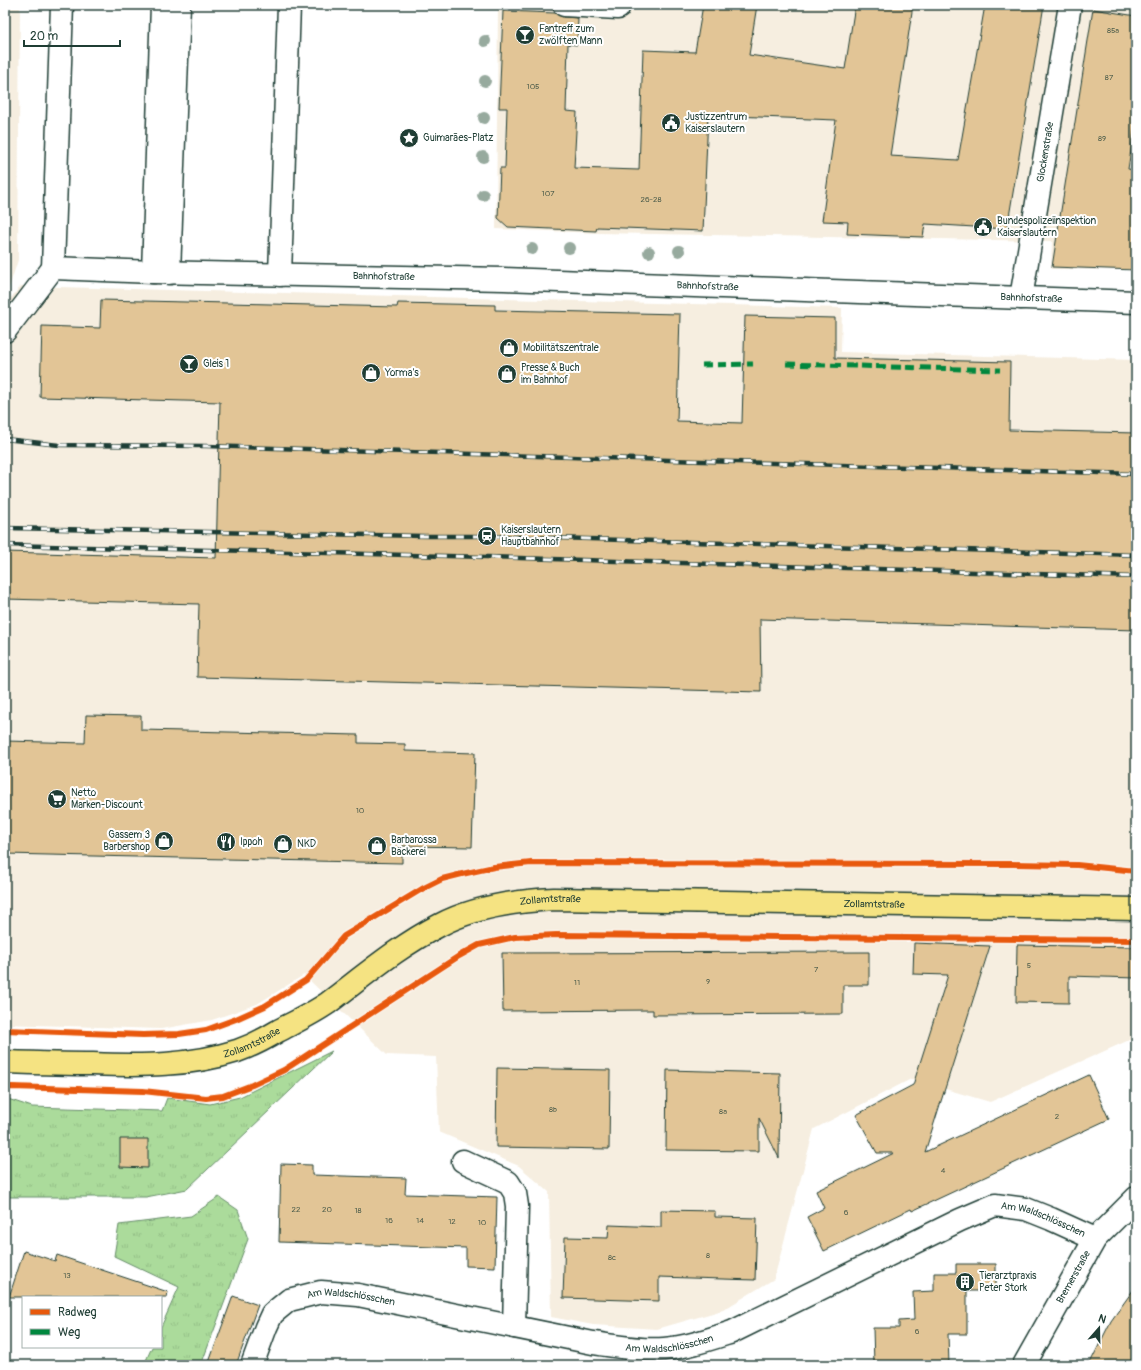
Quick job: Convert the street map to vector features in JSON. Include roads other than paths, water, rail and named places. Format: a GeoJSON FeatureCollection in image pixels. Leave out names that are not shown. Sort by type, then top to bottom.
{"type":"FeatureCollection","features":[{"type":"Feature","properties":{"kind":"main road","name":"Zollamtstraße"},"geometry":{"type":"LineString","coordinates":[[5,1062],[135,1065],[178,1063],[207,1059],[238,1050],[263,1039],[327,1004],[398,951],[421,935],[441,924],[468,913],[527,900],[570,899],[1136,909]]}},
{"type":"Feature","properties":{"kind":"street"},"geometry":{"type":"LineString","coordinates":[[5,331],[53,268],[62,5]]}},
{"type":"Feature","properties":{"kind":"street"},"geometry":{"type":"LineString","coordinates":[[161,273],[162,5]]}},
{"type":"Feature","properties":{"kind":"street"},"geometry":{"type":"LineString","coordinates":[[161,273],[179,5]]}},
{"type":"Feature","properties":{"kind":"street"},"geometry":{"type":"LineString","coordinates":[[53,268],[161,273],[280,275],[289,5]]}},
{"type":"Feature","properties":{"kind":"street"},"geometry":{"type":"LineString","coordinates":[[564,5],[618,8]]}},
{"type":"Feature","properties":{"kind":"street","name":"Glockenstraße"},"geometry":{"type":"LineString","coordinates":[[1021,298],[1070,5]]}},
{"type":"Feature","properties":{"kind":"street","name":"Bahnhofstraße"},"geometry":{"type":"LineString","coordinates":[[280,275],[504,279],[1136,302]]}},
{"type":"Feature","properties":{"kind":"street"},"geometry":{"type":"LineString","coordinates":[[463,1161],[508,1182],[514,1193],[517,1206],[514,1327]]}},
{"type":"Feature","properties":{"kind":"street","name":"Bremerstraße"},"geometry":{"type":"LineString","coordinates":[[1024,1365],[1095,1239],[1136,1198]]}},
{"type":"Feature","properties":{"kind":"street","name":"Am Waldschlösschen"},"geometry":{"type":"LineString","coordinates":[[252,1365],[272,1314],[289,1300],[320,1292],[358,1295],[593,1343],[631,1349],[664,1349],[699,1343],[732,1332],[960,1220],[995,1205],[1026,1209],[1095,1239]]}},
{"type":"Feature","properties":{"kind":"railway"},"geometry":{"type":"LineString","coordinates":[[5,439],[59,445],[206,446],[1136,474]]}},
{"type":"Feature","properties":{"kind":"railway"},"geometry":{"type":"LineString","coordinates":[[5,528],[488,536],[1136,555]]}},
{"type":"Feature","properties":{"kind":"railway"},"geometry":{"type":"LineString","coordinates":[[5,545],[487,557],[1136,577]]}},
{"type":"Feature","properties":{"kind":"place","name":"Fantreff zum zwölften Mann"},"geometry":{"type":"Point","coordinates":[525,35]}},
{"type":"Feature","properties":{"kind":"place","name":"Justizzentrum Kaiserslautern"},"geometry":{"type":"Point","coordinates":[671,123]}},
{"type":"Feature","properties":{"kind":"place","name":"Guimarães-Platz"},"geometry":{"type":"Point","coordinates":[409,138]}},
{"type":"Feature","properties":{"kind":"place","name":"Bundespolizeiinspektion Kaiserslautern"},"geometry":{"type":"Point","coordinates":[983,227]}},
{"type":"Feature","properties":{"kind":"place","name":"Mobilitätszentrale"},"geometry":{"type":"Point","coordinates":[509,348]}},
{"type":"Feature","properties":{"kind":"place","name":"Gleis 1"},"geometry":{"type":"Point","coordinates":[189,364]}},
{"type":"Feature","properties":{"kind":"place","name":"Yorma's"},"geometry":{"type":"Point","coordinates":[371,373]}},
{"type":"Feature","properties":{"kind":"place","name":"Presse & Buch im Bahnhof"},"geometry":{"type":"Point","coordinates":[507,374]}},
{"type":"Feature","properties":{"kind":"place","name":"Kaiserslautern Hauptbahnhof"},"geometry":{"type":"Point","coordinates":[487,536]}},
{"type":"Feature","properties":{"kind":"place","name":"Netto Marken-Discount"},"geometry":{"type":"Point","coordinates":[57,799]}},
{"type":"Feature","properties":{"kind":"place","name":"Gassem 3 Barbershop"},"geometry":{"type":"Point","coordinates":[164,841]}},
{"type":"Feature","properties":{"kind":"place","name":"Ippoh"},"geometry":{"type":"Point","coordinates":[226,842]}},
{"type":"Feature","properties":{"kind":"place","name":"NKD"},"geometry":{"type":"Point","coordinates":[283,844]}},
{"type":"Feature","properties":{"kind":"place","name":"Barbarossa Bäckerei"},"geometry":{"type":"Point","coordinates":[377,846]}},
{"type":"Feature","properties":{"kind":"place","name":"Tierarztpraxis Peter Stork"},"geometry":{"type":"Point","coordinates":[965,1282]}}]}
